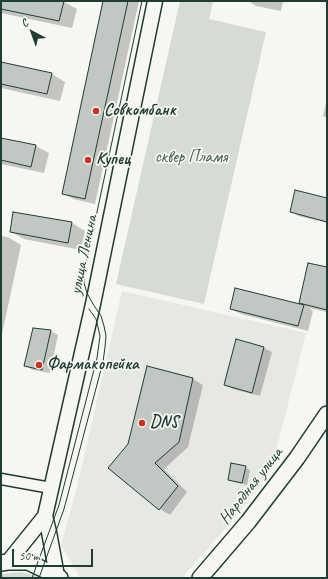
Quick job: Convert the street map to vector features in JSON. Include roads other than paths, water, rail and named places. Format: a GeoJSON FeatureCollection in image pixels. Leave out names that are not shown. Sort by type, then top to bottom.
{"type":"FeatureCollection","features":[{"type":"Feature","properties":{"kind":"main road","name":"улица Ленина"},"geometry":{"type":"LineString","coordinates":[[45,516],[93,304],[155,1]]}},
{"type":"Feature","properties":{"kind":"main road","name":"Народная улица"},"geometry":{"type":"LineString","coordinates":[[200,578],[248,522],[297,458],[327,414]]}},
{"type":"Feature","properties":{"kind":"main road"},"geometry":{"type":"LineString","coordinates":[[4,563],[45,516]]}},
{"type":"Feature","properties":{"kind":"main road"},"geometry":{"type":"LineString","coordinates":[[45,516],[58,577]]}},
{"type":"Feature","properties":{"kind":"main road"},"geometry":{"type":"LineString","coordinates":[[4,563],[28,562],[58,577]]}},
{"type":"Feature","properties":{"kind":"street"},"geometry":{"type":"LineString","coordinates":[[1,479],[51,488]]}},
{"type":"Feature","properties":{"kind":"tram line"},"geometry":{"type":"LineString","coordinates":[[39,578],[64,509],[103,362],[106,336],[104,326],[101,316],[87,293],[84,283],[84,273],[142,1]]}},
{"type":"Feature","properties":{"kind":"tram line"},"geometry":{"type":"LineString","coordinates":[[32,578],[59,505],[97,358],[100,336],[96,319],[89,309]]}},
{"type":"Feature","properties":{"kind":"place","name":"Совкомбанк"},"geometry":{"type":"Point","coordinates":[96,111]}},
{"type":"Feature","properties":{"kind":"place","name":"Купец"},"geometry":{"type":"Point","coordinates":[88,160]}},
{"type":"Feature","properties":{"kind":"place","name":"Фармакопейка"},"geometry":{"type":"Point","coordinates":[39,365]}},
{"type":"Feature","properties":{"kind":"place","name":"DNS"},"geometry":{"type":"Point","coordinates":[142,423]}},
{"type":"Feature","properties":{"kind":"park label","name":"сквер Пламя"},"geometry":{"type":"Point","coordinates":[191,158]}}]}
